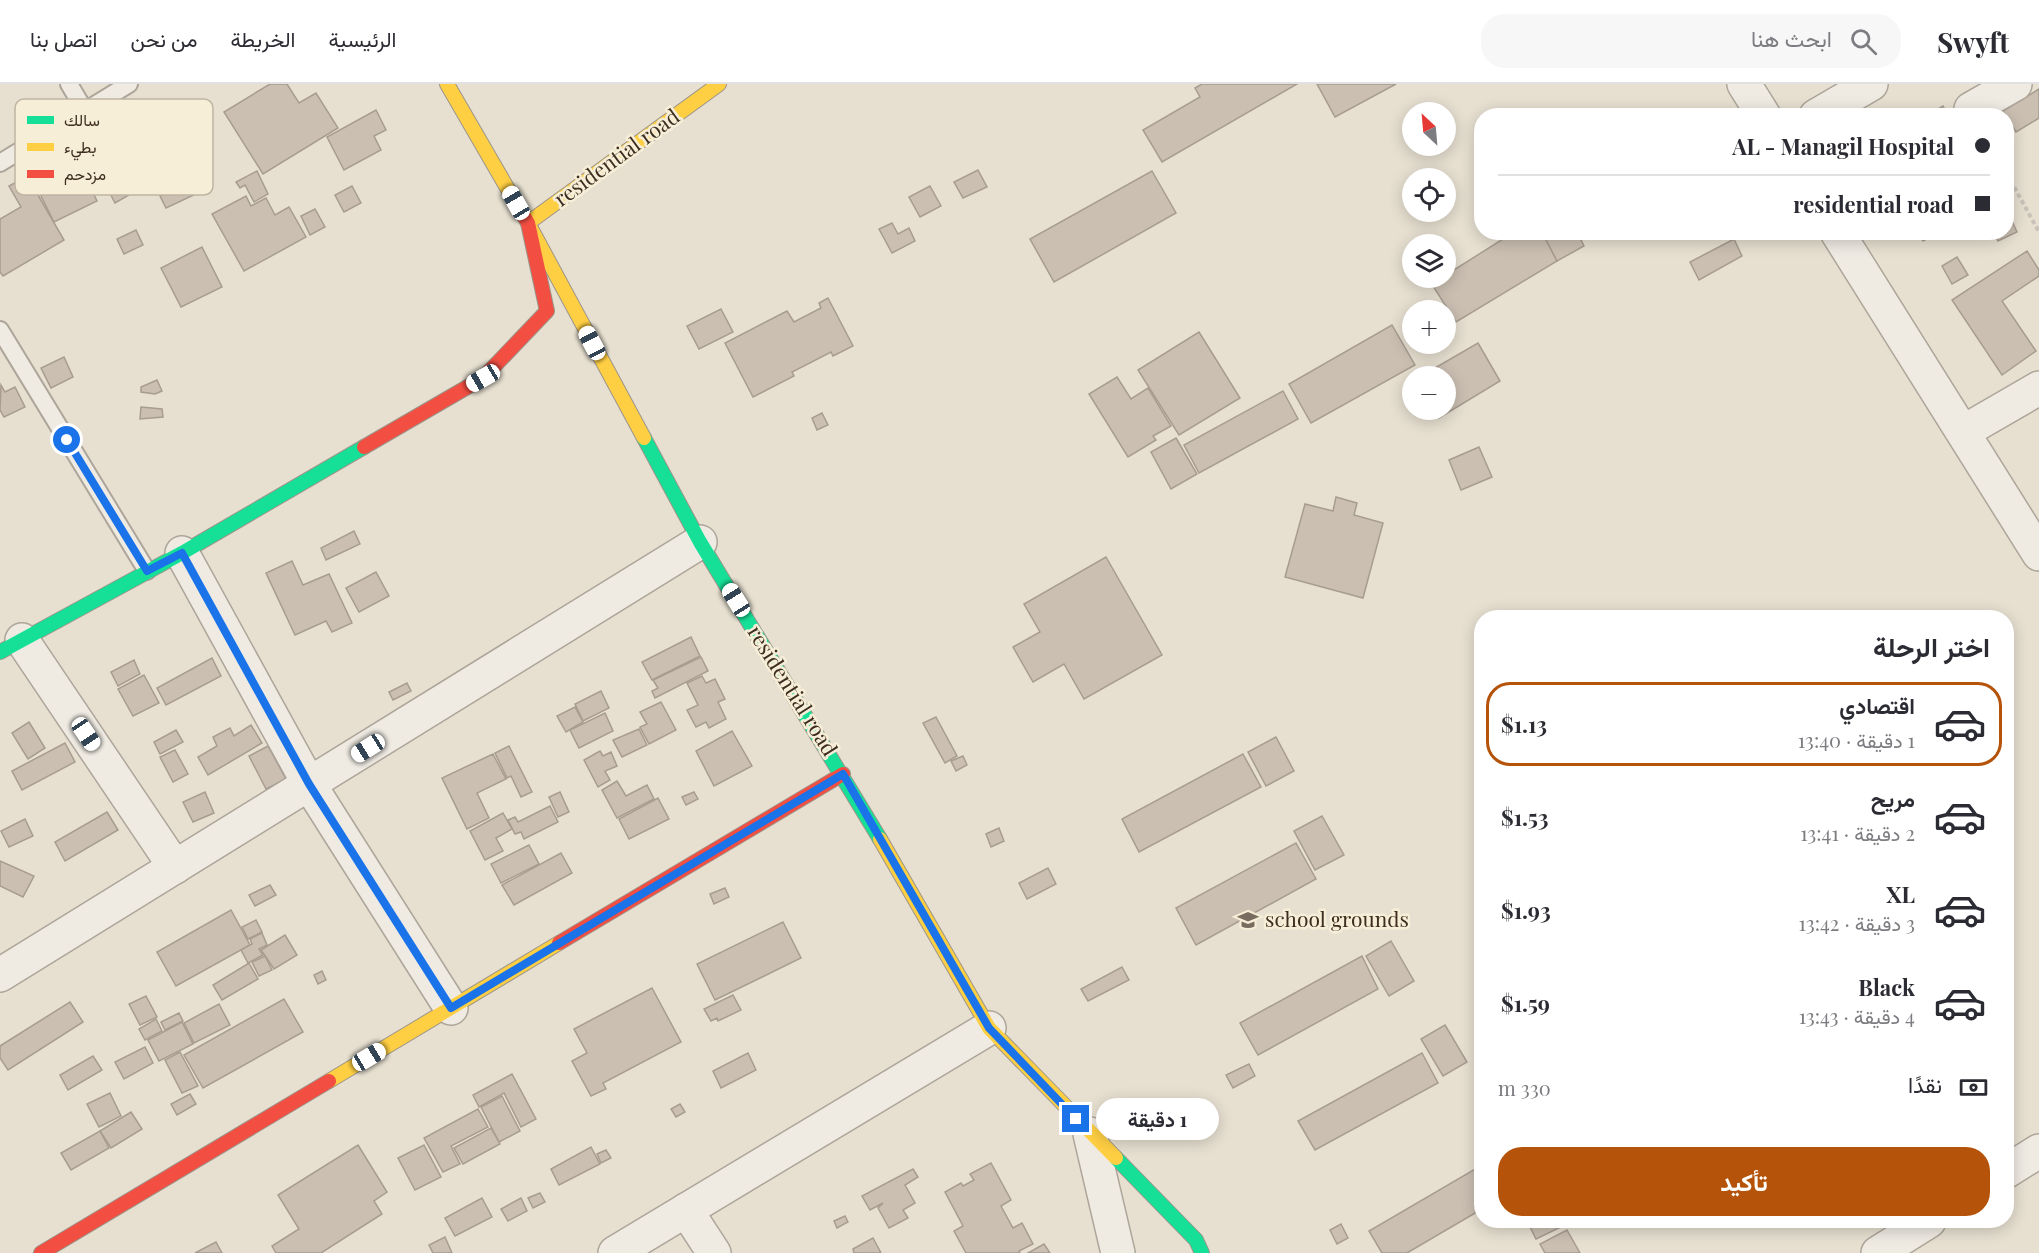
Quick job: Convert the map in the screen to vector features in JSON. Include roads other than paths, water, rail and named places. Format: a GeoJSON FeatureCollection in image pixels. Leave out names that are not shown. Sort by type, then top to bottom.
{"type":"FeatureCollection","features":[{"type":"Feature","properties":{"kind":"street"},"geometry":{"type":"LineString","coordinates":[[175,867],[11,646],[182,553],[483,378],[548,311],[528,223],[447,84]]}},
{"type":"Feature","properties":{"kind":"street","name":"residential road"},"geometry":{"type":"LineString","coordinates":[[719,84],[528,223],[700,542],[843,774],[989,1028],[1196,1240],[1202,1253]]}},
{"type":"Feature","properties":{"kind":"street"},"geometry":{"type":"LineString","coordinates":[[1744,84],[1759,108]]}},
{"type":"Feature","properties":{"kind":"street"},"geometry":{"type":"LineString","coordinates":[[1830,108],[1871,84]]}},
{"type":"Feature","properties":{"kind":"street"},"geometry":{"type":"LineString","coordinates":[[1973,108],[2015,84]]}},
{"type":"Feature","properties":{"kind":"street"},"geometry":{"type":"LineString","coordinates":[[1842,240],[2039,554]]}},
{"type":"Feature","properties":{"kind":"street"},"geometry":{"type":"LineString","coordinates":[[1963,432],[2039,388]]}},
{"type":"Feature","properties":{"kind":"street"},"geometry":{"type":"LineString","coordinates":[[0,975],[700,542]]}},
{"type":"Feature","properties":{"kind":"street"},"geometry":{"type":"LineString","coordinates":[[182,553],[309,784],[451,1008]]}},
{"type":"Feature","properties":{"kind":"street"},"geometry":{"type":"LineString","coordinates":[[41,1253],[843,774]]}},
{"type":"Feature","properties":{"kind":"street"},"geometry":{"type":"LineString","coordinates":[[615,1253],[989,1028]]}},
{"type":"Feature","properties":{"kind":"street"},"geometry":{"type":"LineString","coordinates":[[1090,1134],[1118,1253]]}},
{"type":"Feature","properties":{"kind":"street"},"geometry":{"type":"LineString","coordinates":[[2014,1166],[2039,1150]]}},
{"type":"Feature","properties":{"kind":"street"},"geometry":{"type":"LineString","coordinates":[[686,1210],[714,1253]]}},
{"type":"Feature","properties":{"kind":"street"},"geometry":{"type":"LineString","coordinates":[[1878,1253],[1918,1228]]}},
{"type":"Feature","properties":{"kind":"lane"},"geometry":{"type":"LineString","coordinates":[[69,84],[78,99]]}},
{"type":"Feature","properties":{"kind":"lane"},"geometry":{"type":"LineString","coordinates":[[105,99],[129,84]]}},
{"type":"Feature","properties":{"kind":"lane"},"geometry":{"type":"LineString","coordinates":[[0,163],[15,154]]}},
{"type":"Feature","properties":{"kind":"lane"},"geometry":{"type":"LineString","coordinates":[[0,330],[147,571]]}},
{"type":"Feature","properties":{"kind":"place","name":"school grounds"},"geometry":{"type":"Point","coordinates":[1248,920]}}]}
